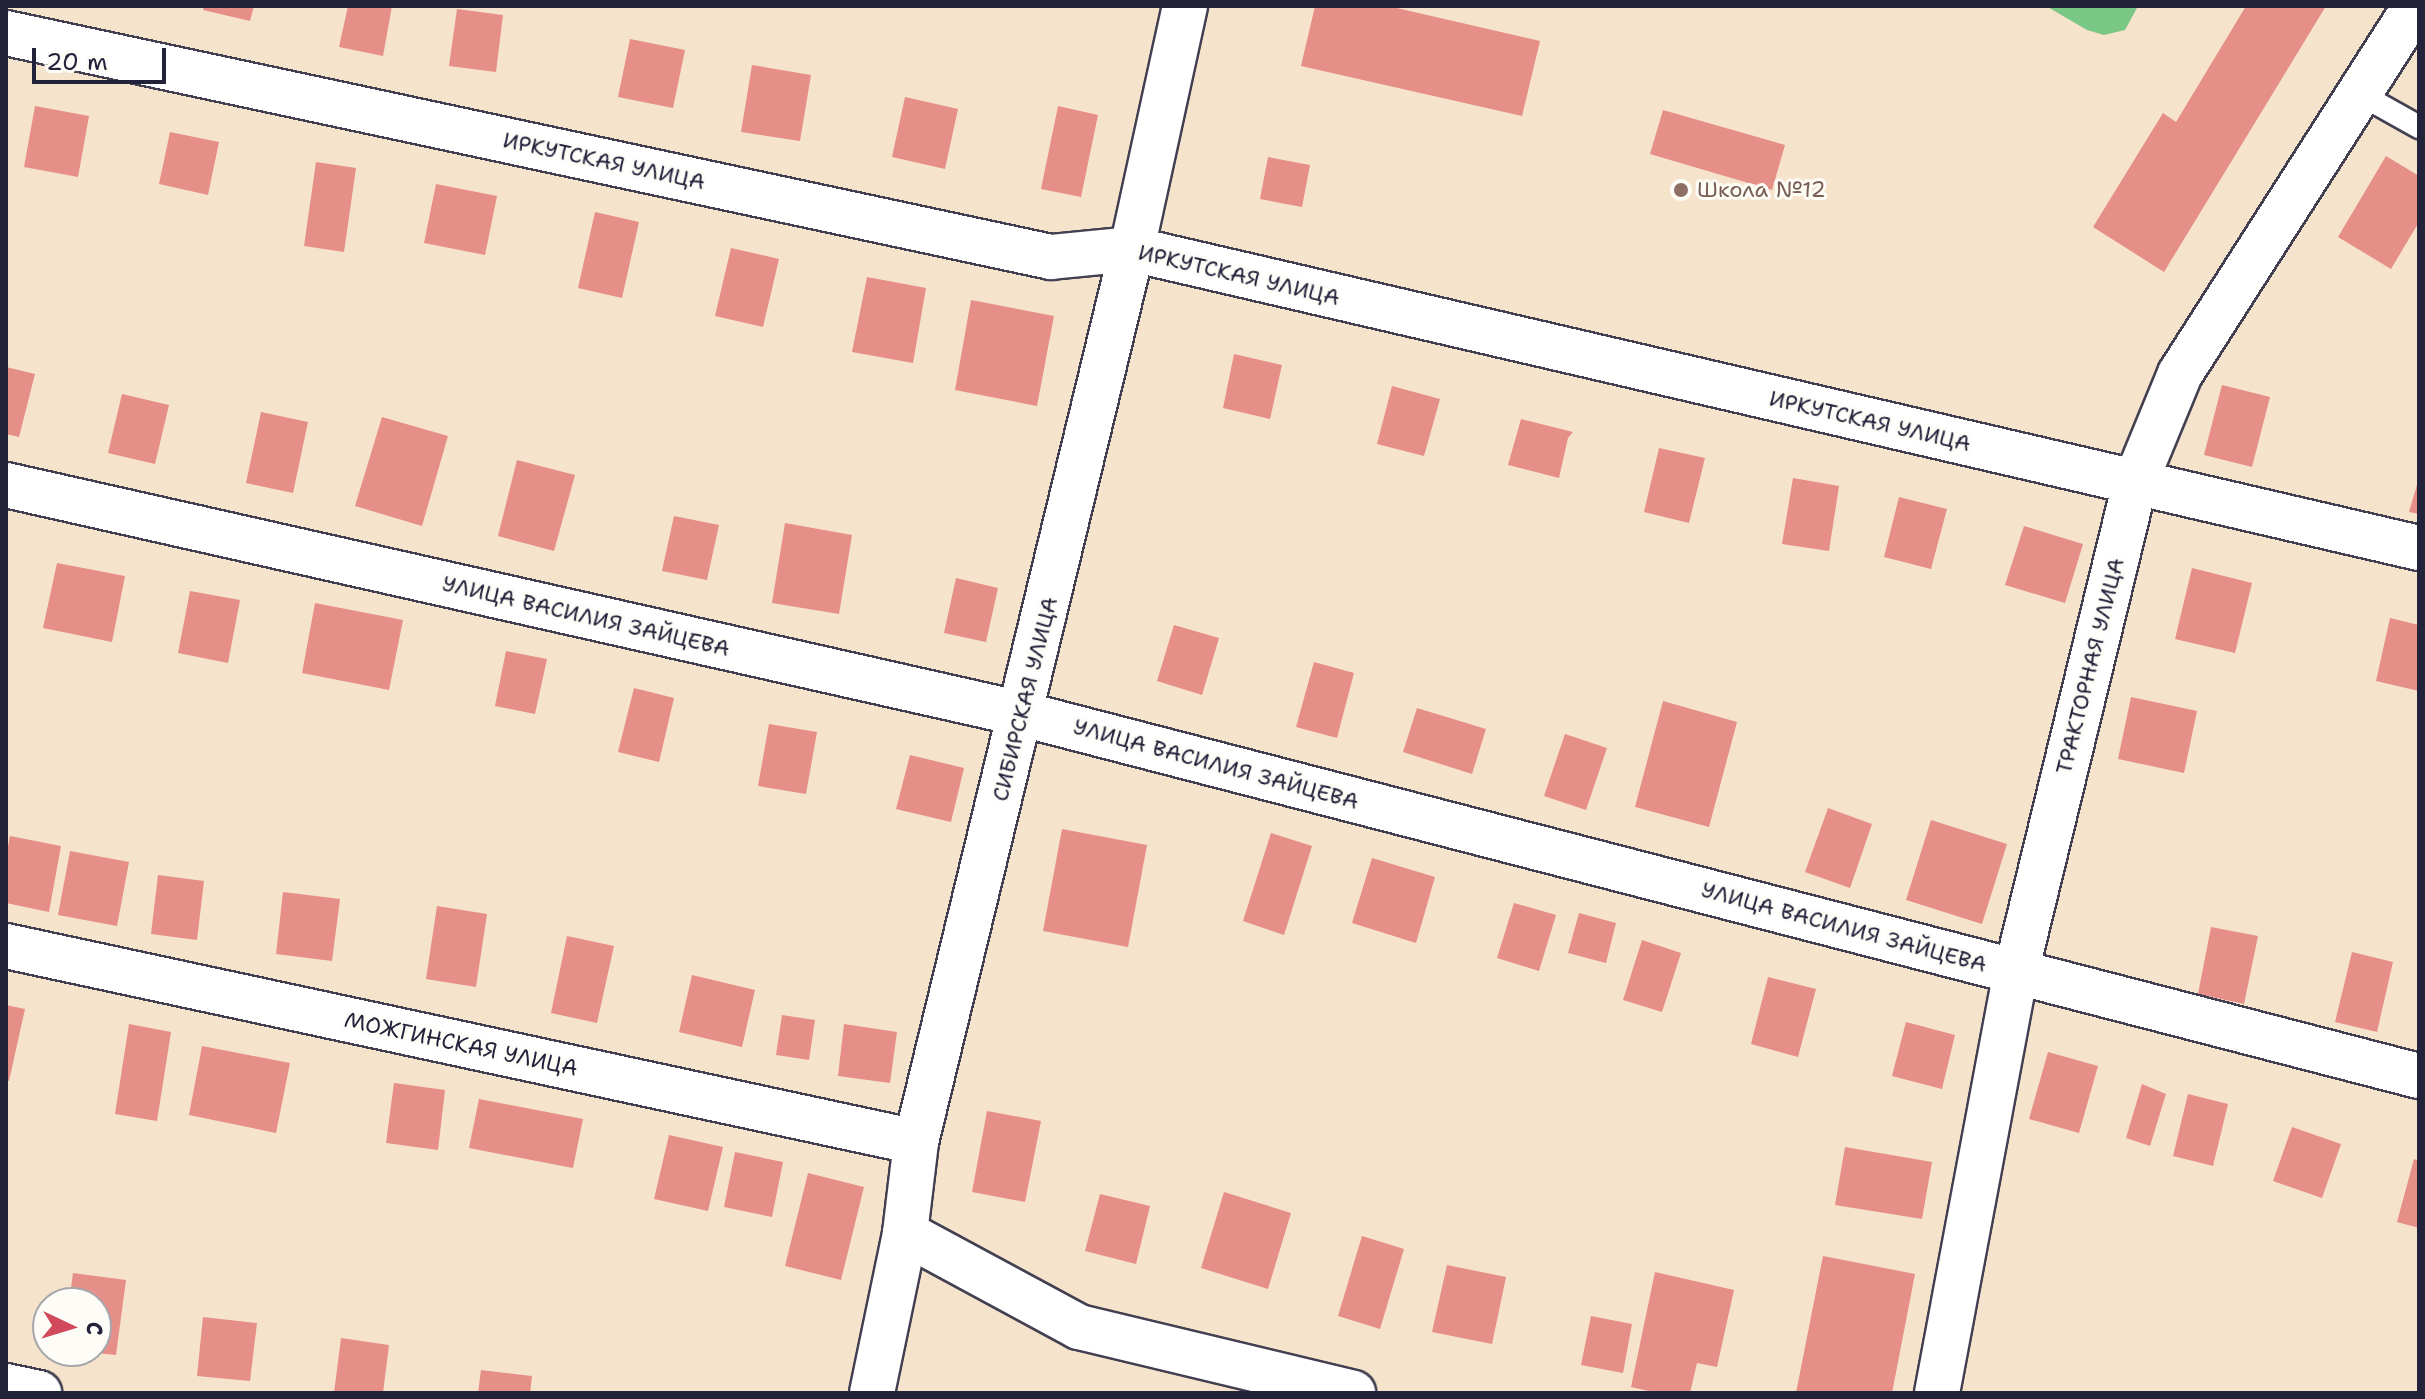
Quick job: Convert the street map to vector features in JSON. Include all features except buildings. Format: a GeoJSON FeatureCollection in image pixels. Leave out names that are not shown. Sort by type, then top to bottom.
{"type":"FeatureCollection","features":[{"type":"Feature","properties":{"kind":"street","name":"СИБИРСКАЯ УЛИЦА"},"geometry":{"type":"LineString","coordinates":[[872,1393],[905,1233],[916,1142],[1022,714],[1132,249],[1185,6]]}},
{"type":"Feature","properties":{"kind":"street","name":"ТРАКТОРНАЯ УЛИЦА"},"geometry":{"type":"LineString","coordinates":[[1937,1393],[2016,972],[2135,483],[2180,374],[2415,6]]}},
{"type":"Feature","properties":{"kind":"street","name":"ИРКУТСКАЯ УЛИЦА"},"geometry":{"type":"LineString","coordinates":[[6,33],[1051,257],[1132,249],[2419,548]]}},
{"type":"Feature","properties":{"kind":"street","name":"УЛИЦА ВАСИЛИЯ ЗАЙЦЕВА"},"geometry":{"type":"LineString","coordinates":[[6,485],[1022,714],[2419,1076]]}},
{"type":"Feature","properties":{"kind":"street","name":"МОЖГИНСКАЯ УЛИЦА"},"geometry":{"type":"LineString","coordinates":[[6,946],[916,1142]]}},
{"type":"Feature","properties":{"kind":"street"},"geometry":{"type":"LineString","coordinates":[[905,1233],[1079,1327],[1353,1393]]}},
{"type":"Feature","properties":{"kind":"street"},"geometry":{"type":"LineString","coordinates":[[6,1386],[39,1393]]}},
{"type":"Feature","properties":{"kind":"lane"},"geometry":{"type":"LineString","coordinates":[[2360,94],[2419,127]]}},
{"type":"Feature","properties":{"kind":"green space"},"geometry":{"type":"Polygon","coordinates":[[[2046,6],[2138,6],[2125,30],[2104,35],[2087,30],[2046,6]]]}},
{"type":"Feature","properties":{"kind":"place","name":"Школа №12"},"geometry":{"type":"Point","coordinates":[1681,190]}}]}
